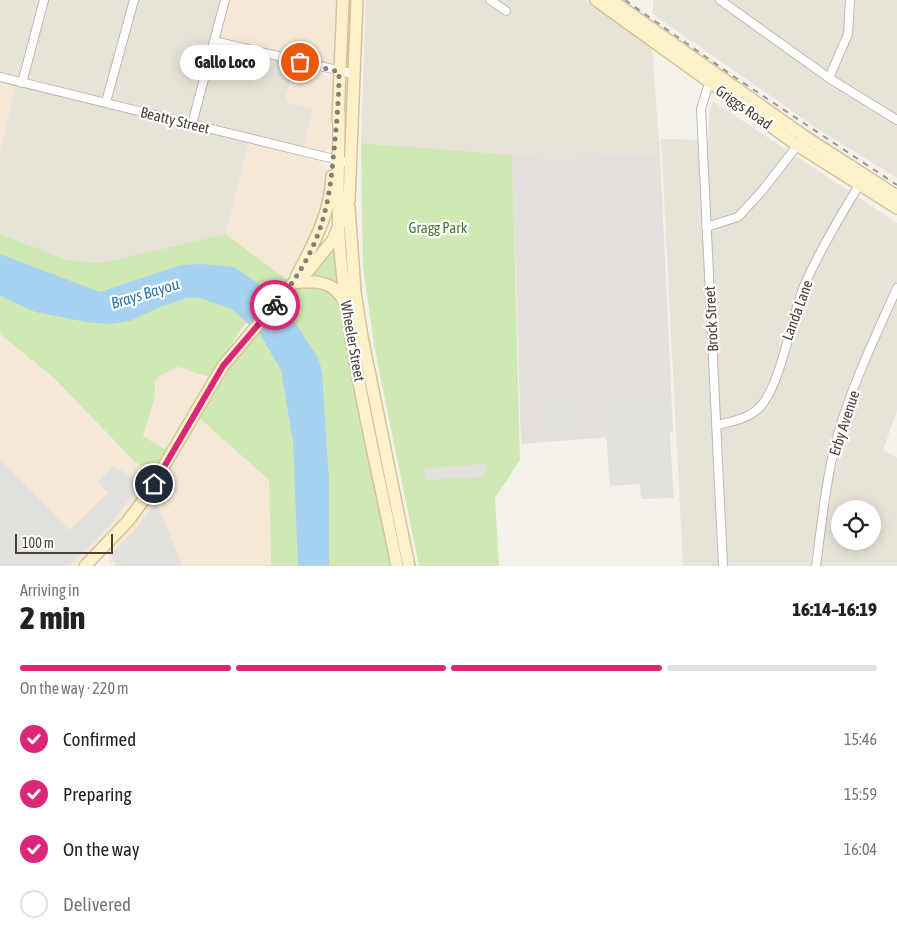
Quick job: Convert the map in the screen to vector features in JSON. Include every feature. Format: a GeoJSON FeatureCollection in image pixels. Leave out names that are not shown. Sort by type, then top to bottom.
{"type":"FeatureCollection","features":[{"type":"Feature","properties":{"kind":"main road"},"geometry":{"type":"LineString","coordinates":[[85,566],[128,521],[145,498],[223,366],[293,284],[317,261],[339,230],[349,200],[341,161],[339,113],[343,0]]}},
{"type":"Feature","properties":{"kind":"main road"},"geometry":{"type":"LineString","coordinates":[[293,284],[314,248],[341,161],[354,74],[357,0]]}},
{"type":"Feature","properties":{"kind":"main road","name":"Griggs Road"},"geometry":{"type":"LineString","coordinates":[[596,0],[801,141],[863,180],[897,196]]}},
{"type":"Feature","properties":{"kind":"main road","name":"Griggs Road"},"geometry":{"type":"LineString","coordinates":[[611,0],[713,80]]}},
{"type":"Feature","properties":{"kind":"main road","name":"Wheeler Street"},"geometry":{"type":"LineString","coordinates":[[341,161],[339,230],[347,308],[397,566]]}},
{"type":"Feature","properties":{"kind":"main road","name":"Griggs Road"},"geometry":{"type":"LineString","coordinates":[[863,180],[897,208]]}},
{"type":"Feature","properties":{"kind":"main road","name":"Wheeler Street"},"geometry":{"type":"LineString","coordinates":[[349,200],[358,310],[409,566]]}},
{"type":"Feature","properties":{"kind":"main road"},"geometry":{"type":"LineString","coordinates":[[293,284],[319,282],[332,286],[341,294],[347,308]]}},
{"type":"Feature","properties":{"kind":"street"},"geometry":{"type":"LineString","coordinates":[[22,82],[44,0]]}},
{"type":"Feature","properties":{"kind":"street"},"geometry":{"type":"LineString","coordinates":[[106,102],[134,0]]}},
{"type":"Feature","properties":{"kind":"street"},"geometry":{"type":"LineString","coordinates":[[192,124],[225,0]]}},
{"type":"Feature","properties":{"kind":"street"},"geometry":{"type":"LineString","coordinates":[[490,0],[506,11]]}},
{"type":"Feature","properties":{"kind":"street"},"geometry":{"type":"LineString","coordinates":[[720,0],[727,0]]}},
{"type":"Feature","properties":{"kind":"street"},"geometry":{"type":"LineString","coordinates":[[720,0],[829,78],[897,120]]}},
{"type":"Feature","properties":{"kind":"street"},"geometry":{"type":"LineString","coordinates":[[829,78],[848,34],[850,0]]}},
{"type":"Feature","properties":{"kind":"street"},"geometry":{"type":"LineString","coordinates":[[214,41],[354,74]]}},
{"type":"Feature","properties":{"kind":"street","name":"Beatty Street"},"geometry":{"type":"LineString","coordinates":[[0,77],[341,161]]}},
{"type":"Feature","properties":{"kind":"street","name":"Brock Street"},"geometry":{"type":"LineString","coordinates":[[713,80],[700,109],[723,566]]}},
{"type":"Feature","properties":{"kind":"street"},"geometry":{"type":"LineString","coordinates":[[706,227],[738,216],[762,190],[801,141]]}},
{"type":"Feature","properties":{"kind":"street","name":"Landa Lane"},"geometry":{"type":"LineString","coordinates":[[717,425],[744,418],[763,403],[774,379],[804,287],[829,236],[863,180]]}},
{"type":"Feature","properties":{"kind":"street","name":"Erby Avenue"},"geometry":{"type":"LineString","coordinates":[[816,566],[828,476],[838,433],[850,398],[897,288]]}},
{"type":"Feature","properties":{"kind":"shaded area"},"geometry":{"type":"Polygon","coordinates":[[[0,0],[222,0],[212,45],[295,65],[285,101],[313,109],[303,150],[0,73],[0,0]]]}},
{"type":"Feature","properties":{"kind":"shaded area"},"geometry":{"type":"Polygon","coordinates":[[[228,0],[338,0],[335,60],[330,65],[220,40],[219,37],[228,0]]]}},
{"type":"Feature","properties":{"kind":"shaded area"},"geometry":{"type":"Polygon","coordinates":[[[366,0],[586,0],[652,49],[660,154],[556,159],[361,143],[366,0]]]}},
{"type":"Feature","properties":{"kind":"shaded area"},"geometry":{"type":"Polygon","coordinates":[[[653,0],[897,0],[897,178],[815,127],[653,14],[653,0]]]}},
{"type":"Feature","properties":{"kind":"shaded area"},"geometry":{"type":"Polygon","coordinates":[[[295,65],[318,71],[334,80],[330,147],[323,153],[303,150],[313,110],[285,101],[295,65]]]}},
{"type":"Feature","properties":{"kind":"shaded area"},"geometry":{"type":"Polygon","coordinates":[[[0,80],[16,84],[0,150],[0,80]]]}},
{"type":"Feature","properties":{"kind":"shaded area"},"geometry":{"type":"Polygon","coordinates":[[[16,84],[249,143],[226,234],[100,263],[68,260],[0,234],[0,150],[16,84]]]}},
{"type":"Feature","properties":{"kind":"shaded area"},"geometry":{"type":"Polygon","coordinates":[[[714,102],[897,223],[897,411],[883,450],[897,458],[897,566],[683,566],[661,139],[708,140],[710,108],[714,102]]]}},
{"type":"Feature","properties":{"kind":"shaded area"},"geometry":{"type":"Polygon","coordinates":[[[249,143],[318,161],[328,167],[329,173],[319,224],[301,260],[287,280],[226,234],[249,143]]]}},
{"type":"Feature","properties":{"kind":"shaded area"},"geometry":{"type":"Polygon","coordinates":[[[660,154],[673,432],[521,444],[512,155],[556,159],[660,154]]]}},
{"type":"Feature","properties":{"kind":"shaded area"},"geometry":{"type":"Polygon","coordinates":[[[0,334],[54,378],[135,462],[154,472],[132,507],[79,566],[0,566],[0,334]]]}},
{"type":"Feature","properties":{"kind":"shaded area"},"geometry":{"type":"Polygon","coordinates":[[[178,367],[209,377],[166,450],[143,436],[155,396],[155,381],[159,376],[178,367]]]}},
{"type":"Feature","properties":{"kind":"shaded area"},"geometry":{"type":"Polygon","coordinates":[[[667,392],[674,498],[641,499],[640,484],[610,486],[604,406],[615,394],[667,392]]]}},
{"type":"Feature","properties":{"kind":"shaded area"},"geometry":{"type":"Polygon","coordinates":[[[566,395],[578,406],[580,436],[542,439],[541,398],[566,395]]]}},
{"type":"Feature","properties":{"kind":"shaded area"},"geometry":{"type":"Polygon","coordinates":[[[199,419],[269,480],[271,566],[112,566],[106,553],[132,526],[155,496],[199,419]]]}},
{"type":"Feature","properties":{"kind":"shaded area"},"geometry":{"type":"Polygon","coordinates":[[[0,459],[69,530],[108,493],[98,482],[114,466],[141,483],[109,527],[69,566],[0,566],[0,459]]]}},
{"type":"Feature","properties":{"kind":"shaded area"},"geometry":{"type":"Polygon","coordinates":[[[486,464],[486,473],[480,477],[426,480],[424,468],[486,464]]]}},
{"type":"Feature","properties":{"kind":"shaded area"},"geometry":{"type":"Polygon","coordinates":[[[156,502],[183,566],[116,566],[111,554],[136,529],[156,502]]]}},
{"type":"Feature","properties":{"kind":"green space","name":"Gragg Park"},"geometry":{"type":"Polygon","coordinates":[[[361,143],[512,155],[520,460],[495,498],[499,566],[419,566],[375,350],[363,267],[361,143]]]}},
{"type":"Feature","properties":{"kind":"green space"},"geometry":{"type":"Polygon","coordinates":[[[0,234],[68,260],[100,263],[226,234],[287,280],[242,328],[209,377],[178,367],[159,376],[155,381],[155,396],[143,436],[166,450],[154,472],[135,462],[54,378],[0,334],[0,234]]]}},
{"type":"Feature","properties":{"kind":"green space"},"geometry":{"type":"Polygon","coordinates":[[[333,246],[336,248],[339,285],[336,286],[310,278],[308,275],[333,246]]]}},
{"type":"Feature","properties":{"kind":"green space"},"geometry":{"type":"Polygon","coordinates":[[[302,286],[322,286],[339,299],[394,566],[263,566],[271,565],[269,480],[200,419],[230,367],[295,291],[302,286]]]}},
{"type":"Feature","properties":{"kind":"water","name":"Brays Bayou"},"geometry":{"type":"Polygon","coordinates":[[[0,254],[100,292],[181,265],[201,264],[234,267],[257,283],[296,324],[318,358],[322,371],[329,481],[329,566],[298,566],[293,442],[281,370],[261,336],[232,309],[200,298],[187,298],[160,307],[130,321],[109,324],[86,322],[35,312],[0,296],[0,254]]]}},
{"type":"Feature","properties":{"kind":"railway"},"geometry":{"type":"LineString","coordinates":[[625,0],[733,76],[897,185]]}},
{"type":"Feature","properties":{"kind":"way so far"},"geometry":{"type":"LineString","coordinates":[[275,305],[293,283],[314,248],[327,211],[332,184],[339,113],[339,72],[300,62]]}},
{"type":"Feature","properties":{"kind":"place","name":"Gallo Loco"},"geometry":{"type":"Point","coordinates":[300,62]}},
{"type":"Feature","properties":{"kind":"route"},"geometry":{"type":"LineString","coordinates":[[154,484],[223,366],[275,305]]}}]}
